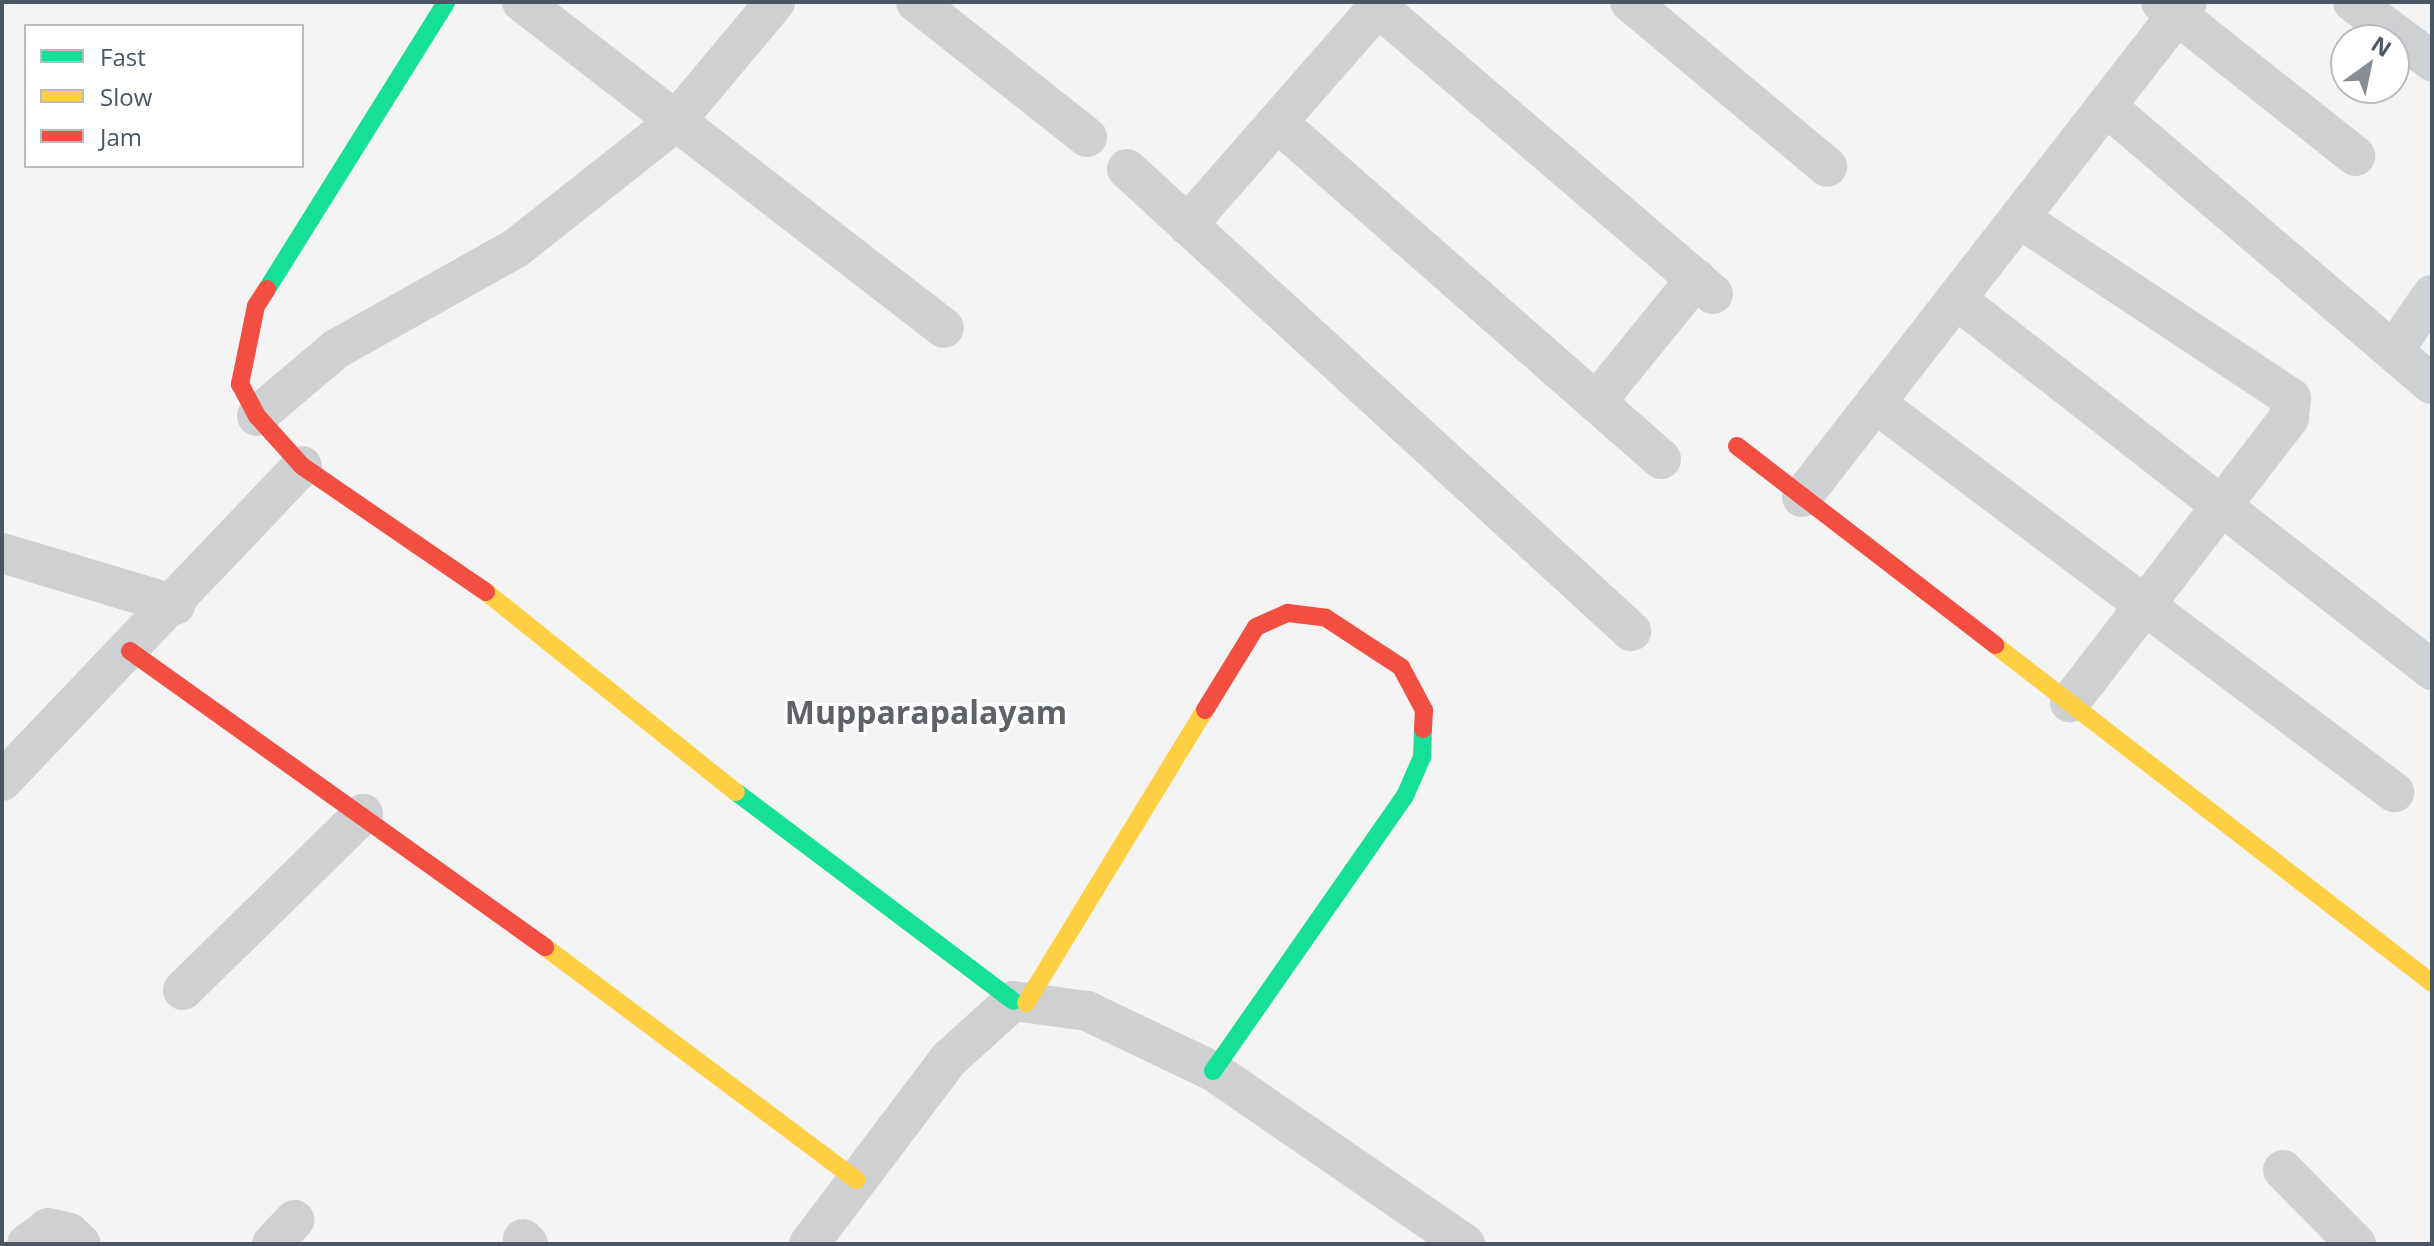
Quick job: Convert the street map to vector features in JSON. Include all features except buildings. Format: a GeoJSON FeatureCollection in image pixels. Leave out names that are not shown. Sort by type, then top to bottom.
{"type":"FeatureCollection","features":[{"type":"Feature","properties":{"kind":"street"},"geometry":{"type":"LineString","coordinates":[[446,2],[256,306],[240,384],[257,416],[302,466],[507,606],[789,835],[1020,1002],[1087,1011],[1213,1071],[1465,1244]]}},
{"type":"Feature","properties":{"kind":"street"},"geometry":{"type":"LineString","coordinates":[[522,2],[674,123],[944,328]]}},
{"type":"Feature","properties":{"kind":"street"},"geometry":{"type":"LineString","coordinates":[[257,416],[336,349],[516,248],[674,123],[775,2]]}},
{"type":"Feature","properties":{"kind":"street"},"geometry":{"type":"LineString","coordinates":[[916,2],[1087,137]]}},
{"type":"Feature","properties":{"kind":"street"},"geometry":{"type":"LineString","coordinates":[[1630,2],[1827,167]]}},
{"type":"Feature","properties":{"kind":"street"},"geometry":{"type":"LineString","coordinates":[[2353,2],[2432,61]]}},
{"type":"Feature","properties":{"kind":"street"},"geometry":{"type":"LineString","coordinates":[[1187,225],[1380,5],[1704,286],[1596,402]]}},
{"type":"Feature","properties":{"kind":"street"},"geometry":{"type":"LineString","coordinates":[[1802,497],[2106,106],[2175,6],[2355,156]]}},
{"type":"Feature","properties":{"kind":"street"},"geometry":{"type":"LineString","coordinates":[[2106,106],[2432,384]]}},
{"type":"Feature","properties":{"kind":"street"},"geometry":{"type":"LineString","coordinates":[[1277,122],[1661,459]]}},
{"type":"Feature","properties":{"kind":"street"},"geometry":{"type":"LineString","coordinates":[[1127,169],[1631,631]]}},
{"type":"Feature","properties":{"kind":"street"},"geometry":{"type":"LineString","coordinates":[[2019,218],[2291,398],[2289,418],[2070,702]]}},
{"type":"Feature","properties":{"kind":"street"},"geometry":{"type":"LineString","coordinates":[[2394,350],[2432,295]]}},
{"type":"Feature","properties":{"kind":"street"},"geometry":{"type":"LineString","coordinates":[[1956,299],[2432,670]]}},
{"type":"Feature","properties":{"kind":"street"},"geometry":{"type":"LineString","coordinates":[[1875,403],[2394,792]]}},
{"type":"Feature","properties":{"kind":"street"},"geometry":{"type":"LineString","coordinates":[[1737,446],[2432,983]]}},
{"type":"Feature","properties":{"kind":"street"},"geometry":{"type":"LineString","coordinates":[[2,781],[175,605],[302,466]]}},
{"type":"Feature","properties":{"kind":"street"},"geometry":{"type":"LineString","coordinates":[[2,553],[175,605]]}},
{"type":"Feature","properties":{"kind":"street"},"geometry":{"type":"LineString","coordinates":[[809,1244],[949,1059],[1020,1002],[1256,627],[1288,613],[1326,618],[1401,667],[1424,710],[1422,757],[1405,796],[1213,1071]]}},
{"type":"Feature","properties":{"kind":"street"},"geometry":{"type":"LineString","coordinates":[[130,651],[363,814],[857,1180]]}},
{"type":"Feature","properties":{"kind":"street"},"geometry":{"type":"LineString","coordinates":[[183,990],[363,814]]}},
{"type":"Feature","properties":{"kind":"street"},"geometry":{"type":"LineString","coordinates":[[2283,1170],[2356,1244]]}},
{"type":"Feature","properties":{"kind":"street"},"geometry":{"type":"LineString","coordinates":[[27,1244],[48,1228],[69,1233],[81,1244]]}},
{"type":"Feature","properties":{"kind":"traffic: fast"},"geometry":{"type":"LineString","coordinates":[[267,289],[446,2]]}},
{"type":"Feature","properties":{"kind":"traffic: fast"},"geometry":{"type":"LineString","coordinates":[[1213,1071],[1405,796],[1422,757],[1423,729]]}},
{"type":"Feature","properties":{"kind":"traffic: fast"},"geometry":{"type":"LineString","coordinates":[[736,792],[1013,1001]]}},
{"type":"Feature","properties":{"kind":"traffic: slow"},"geometry":{"type":"LineString","coordinates":[[486,592],[736,792]]}},
{"type":"Feature","properties":{"kind":"traffic: slow"},"geometry":{"type":"LineString","coordinates":[[1995,645],[2432,983]]}},
{"type":"Feature","properties":{"kind":"traffic: slow"},"geometry":{"type":"LineString","coordinates":[[1026,1003],[1205,710]]}},
{"type":"Feature","properties":{"kind":"traffic: slow"},"geometry":{"type":"LineString","coordinates":[[545,947],[857,1180]]}},
{"type":"Feature","properties":{"kind":"traffic: jam"},"geometry":{"type":"LineString","coordinates":[[267,289],[256,306],[240,384],[257,416],[302,466],[486,592]]}},
{"type":"Feature","properties":{"kind":"traffic: jam"},"geometry":{"type":"LineString","coordinates":[[1737,446],[1995,645]]}},
{"type":"Feature","properties":{"kind":"traffic: jam"},"geometry":{"type":"LineString","coordinates":[[1205,710],[1256,627],[1288,613],[1326,618],[1401,667],[1424,710],[1423,729]]}},
{"type":"Feature","properties":{"kind":"traffic: jam"},"geometry":{"type":"LineString","coordinates":[[130,651],[545,947]]}},
{"type":"Feature","properties":{"kind":"district","name":"Mupparapalayam"},"geometry":{"type":"Point","coordinates":[926,712]}}]}
